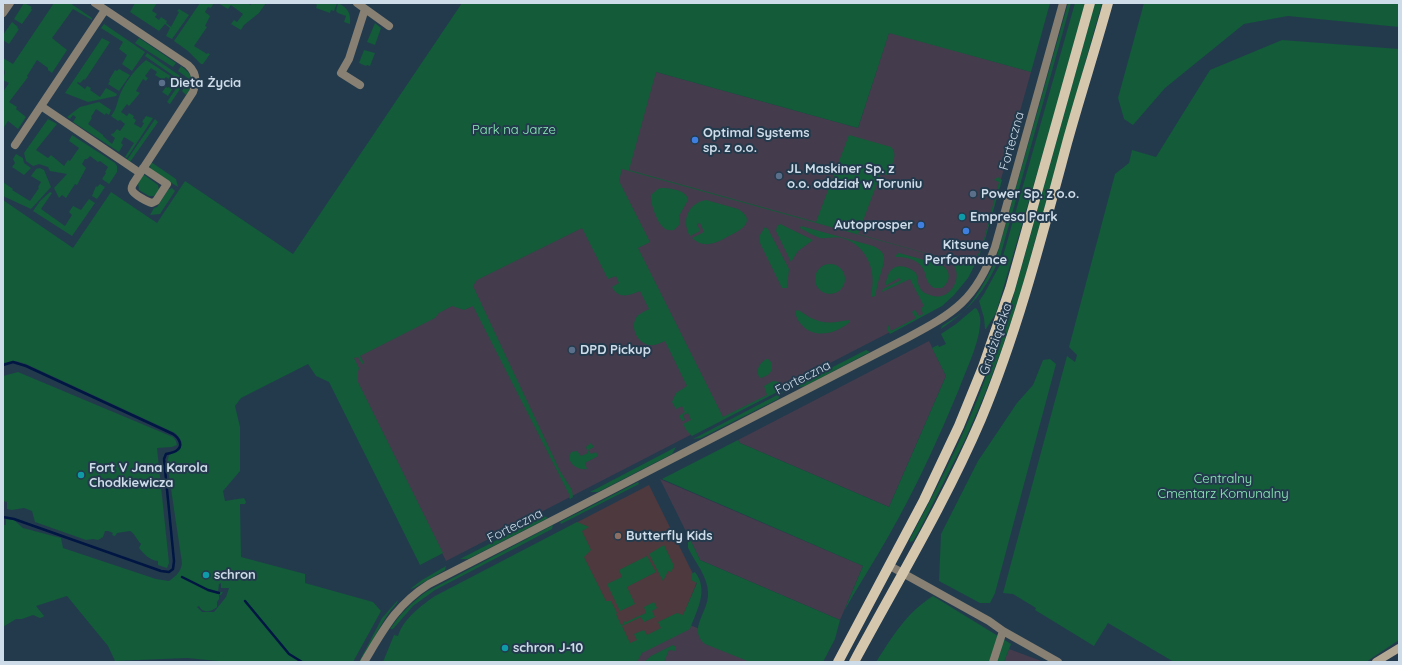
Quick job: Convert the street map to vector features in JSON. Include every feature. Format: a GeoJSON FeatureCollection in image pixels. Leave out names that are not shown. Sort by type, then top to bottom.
{"type":"FeatureCollection","features":[{"type":"Feature","properties":{"kind":"main road","name":"Grudziądzka"},"geometry":{"type":"LineString","coordinates":[[838,662],[924,500],[956,433],[990,347],[1010,288],[1090,3]]}},
{"type":"Feature","properties":{"kind":"main road","name":"Grudziądzka"},"geometry":{"type":"LineString","coordinates":[[854,662],[940,504],[969,444],[1006,356],[1108,3]]}},
{"type":"Feature","properties":{"kind":"street"},"geometry":{"type":"LineString","coordinates":[[3,13],[10,3]]}},
{"type":"Feature","properties":{"kind":"street"},"geometry":{"type":"LineString","coordinates":[[41,106],[141,171],[167,184],[156,201],[152,203],[134,193],[132,189],[133,184],[141,171],[192,92],[195,87],[196,80],[193,72],[188,66],[95,3]]}},
{"type":"Feature","properties":{"kind":"street"},"geometry":{"type":"LineString","coordinates":[[357,3],[389,26]]}},
{"type":"Feature","properties":{"kind":"street","name":"Forteczna"},"geometry":{"type":"LineString","coordinates":[[364,662],[387,624],[400,608],[417,592],[429,584],[938,322],[959,306],[981,280],[995,247],[1063,3]]}},
{"type":"Feature","properties":{"kind":"street"},"geometry":{"type":"LineString","coordinates":[[360,85],[341,73],[349,59],[365,9]]}},
{"type":"Feature","properties":{"kind":"street"},"geometry":{"type":"LineString","coordinates":[[15,144],[106,10]]}},
{"type":"Feature","properties":{"kind":"street"},"geometry":{"type":"LineString","coordinates":[[890,566],[990,621],[1003,631],[1058,662]]}},
{"type":"Feature","properties":{"kind":"street"},"geometry":{"type":"LineString","coordinates":[[993,662],[1003,631]]}},
{"type":"Feature","properties":{"kind":"street","name":"Forteczna"},"geometry":{"type":"LineString","coordinates":[[371,662],[382,632]]}},
{"type":"Feature","properties":{"kind":"street"},"geometry":{"type":"LineString","coordinates":[[1376,662],[1399,648]]}},
{"type":"Feature","properties":{"kind":"shaded area"},"geometry":{"type":"Polygon","coordinates":[[[889,32],[1031,72],[982,247],[972,266],[952,292],[927,313],[446,561],[340,347],[649,70],[858,128],[889,32]]]}},
{"type":"Feature","properties":{"kind":"shaded area"},"geometry":{"type":"Polygon","coordinates":[[[929,341],[946,376],[889,507],[740,443],[738,440],[929,341]]]}},
{"type":"Feature","properties":{"kind":"shaded area"},"geometry":{"type":"Polygon","coordinates":[[[660,479],[863,566],[840,620],[700,560],[660,479]]]}},
{"type":"Feature","properties":{"kind":"shaded area"},"geometry":{"type":"Polygon","coordinates":[[[649,485],[697,582],[681,621],[626,650],[568,527],[649,485]]]}},
{"type":"Feature","properties":{"kind":"shaded area"},"geometry":{"type":"Polygon","coordinates":[[[681,621],[776,662],[622,662],[681,621]]]}},
{"type":"Feature","properties":{"kind":"shaded area"},"geometry":{"type":"Polygon","coordinates":[[[1009,649],[1044,662],[1004,662],[1009,649]]]}},
{"type":"Feature","properties":{"kind":"green space"},"geometry":{"type":"Polygon","coordinates":[[[24,3],[32,7],[32,10],[22,24],[14,19],[24,3]]]}},
{"type":"Feature","properties":{"kind":"green space"},"geometry":{"type":"Polygon","coordinates":[[[54,3],[70,3],[92,18],[92,20],[73,9],[52,38],[67,50],[52,73],[37,60],[27,76],[28,77],[9,102],[17,107],[16,109],[26,117],[18,129],[8,121],[3,129],[3,92],[9,83],[3,80],[5,72],[3,67],[3,58],[13,64],[54,3]]]}},
{"type":"Feature","properties":{"kind":"green space"},"geometry":{"type":"Polygon","coordinates":[[[135,3],[157,3],[152,11],[157,14],[155,17],[159,20],[161,17],[167,21],[166,23],[171,27],[179,12],[177,11],[179,9],[189,15],[172,39],[166,36],[170,28],[165,24],[159,31],[130,12],[135,3]]]}},
{"type":"Feature","properties":{"kind":"green space"},"geometry":{"type":"Polygon","coordinates":[[[200,3],[214,3],[211,8],[208,7],[205,12],[210,16],[205,26],[207,27],[194,46],[207,54],[210,54],[203,64],[201,64],[188,51],[174,41],[200,3]]]}},
{"type":"Feature","properties":{"kind":"green space"},"geometry":{"type":"Polygon","coordinates":[[[218,3],[247,3],[251,5],[252,3],[266,3],[259,13],[244,25],[241,30],[231,24],[234,20],[237,22],[243,14],[231,5],[228,9],[218,3]]]}},
{"type":"Feature","properties":{"kind":"green space"},"geometry":{"type":"Polygon","coordinates":[[[314,3],[337,3],[334,11],[331,10],[330,13],[316,8],[317,5],[314,3]]]}},
{"type":"Feature","properties":{"kind":"green space"},"geometry":{"type":"Polygon","coordinates":[[[338,3],[348,11],[350,24],[344,22],[346,16],[336,11],[338,3]]]}},
{"type":"Feature","properties":{"kind":"green space","name":"Park na Jarze"},"geometry":{"type":"Polygon","coordinates":[[[462,3],[1050,3],[1031,72],[889,33],[858,128],[656,72],[629,170],[816,222],[849,135],[891,147],[894,153],[894,161],[887,175],[881,173],[858,234],[972,266],[982,247],[999,182],[994,180],[998,177],[1002,180],[982,250],[968,278],[954,295],[942,306],[890,334],[887,329],[888,325],[891,331],[916,318],[912,312],[915,310],[919,316],[923,314],[921,308],[924,306],[910,279],[882,292],[883,289],[901,280],[899,278],[885,286],[888,275],[892,270],[898,266],[910,268],[916,273],[918,284],[924,293],[938,296],[945,295],[955,284],[957,277],[953,264],[946,259],[622,169],[619,181],[650,242],[638,248],[723,417],[767,395],[764,386],[773,381],[780,382],[783,389],[692,436],[683,424],[691,420],[688,413],[683,415],[685,420],[682,421],[679,416],[685,412],[682,406],[676,409],[672,402],[676,393],[687,386],[665,341],[650,345],[642,342],[636,335],[634,322],[640,314],[649,309],[640,291],[632,294],[621,295],[615,291],[612,287],[619,283],[616,276],[608,279],[582,228],[477,280],[473,286],[560,471],[572,490],[573,497],[570,499],[570,496],[473,306],[464,310],[452,306],[439,313],[435,318],[360,356],[364,363],[362,364],[358,357],[354,358],[359,368],[358,382],[443,553],[420,565],[329,382],[316,376],[308,364],[241,398],[235,406],[240,427],[240,471],[223,491],[225,501],[244,498],[246,502],[245,504],[240,504],[241,557],[305,574],[305,583],[373,602],[381,611],[353,662],[228,662],[187,658],[115,661],[108,646],[67,596],[36,606],[44,616],[43,617],[40,618],[33,615],[22,619],[16,619],[3,627],[3,525],[6,525],[6,519],[14,520],[23,528],[61,538],[63,548],[156,579],[169,581],[178,574],[182,563],[167,462],[169,455],[177,451],[182,443],[175,433],[26,364],[16,361],[3,363],[3,200],[73,248],[111,192],[157,223],[185,181],[293,254],[462,3]],[[221,583],[219,584],[218,592],[223,592],[219,595],[217,607],[212,610],[205,611],[199,606],[197,607],[202,612],[214,612],[226,597],[229,588],[221,588],[221,583]]]}},
{"type":"Feature","properties":{"kind":"green space"},"geometry":{"type":"Polygon","coordinates":[[[1068,3],[1071,3],[1000,257],[989,280],[968,307],[985,282],[995,262],[1068,3]]]}},
{"type":"Feature","properties":{"kind":"green space"},"geometry":{"type":"Polygon","coordinates":[[[1075,3],[1085,3],[1053,119],[996,313],[985,329],[984,318],[979,301],[1001,263],[1075,3]]]}},
{"type":"Feature","properties":{"kind":"green space"},"geometry":{"type":"Polygon","coordinates":[[[1095,3],[1102,3],[1019,298],[1000,354],[964,442],[920,529],[913,541],[910,542],[910,539],[947,468],[980,394],[1012,301],[1095,3]]]}},
{"type":"Feature","properties":{"kind":"green space"},"geometry":{"type":"Polygon","coordinates":[[[1144,3],[1399,3],[1399,27],[1288,16],[1244,24],[1165,88],[1133,125],[1124,119],[1118,98],[1144,3]]]}},
{"type":"Feature","properties":{"kind":"green space"},"geometry":{"type":"Polygon","coordinates":[[[12,22],[19,29],[9,44],[3,40],[3,35],[12,22]]]}},
{"type":"Feature","properties":{"kind":"green space"},"geometry":{"type":"Polygon","coordinates":[[[375,23],[381,28],[375,45],[367,42],[375,23]]]}},
{"type":"Feature","properties":{"kind":"green space"},"geometry":{"type":"Polygon","coordinates":[[[104,24],[145,52],[132,71],[122,64],[127,55],[119,49],[123,42],[101,28],[104,24]]]}},
{"type":"Feature","properties":{"kind":"green space"},"geometry":{"type":"Polygon","coordinates":[[[102,38],[110,42],[85,80],[84,79],[80,83],[77,83],[85,89],[87,86],[91,88],[90,90],[100,97],[106,88],[117,94],[116,96],[88,102],[65,93],[102,38]]]}},
{"type":"Feature","properties":{"kind":"green space"},"geometry":{"type":"Polygon","coordinates":[[[139,38],[176,63],[173,67],[135,43],[139,38]]]}},
{"type":"Feature","properties":{"kind":"green space","name":"Centralny Cmentarz Komunalny"},"geometry":{"type":"Polygon","coordinates":[[[1282,40],[1399,49],[1399,640],[1366,662],[1174,662],[1108,623],[1094,646],[1035,610],[1036,608],[1013,594],[1003,593],[1067,356],[1075,362],[1077,355],[1069,347],[1115,174],[1129,163],[1132,150],[1156,157],[1210,70],[1282,40]]]}},
{"type":"Feature","properties":{"kind":"green space"},"geometry":{"type":"Polygon","coordinates":[[[364,50],[375,53],[370,66],[359,63],[364,50]]]}},
{"type":"Feature","properties":{"kind":"green space"},"geometry":{"type":"Polygon","coordinates":[[[147,53],[186,80],[170,104],[167,102],[181,81],[145,56],[147,53]]]}},
{"type":"Feature","properties":{"kind":"green space"},"geometry":{"type":"Polygon","coordinates":[[[146,60],[172,77],[176,83],[168,96],[162,92],[166,87],[168,88],[172,81],[166,77],[163,80],[155,75],[157,72],[151,68],[145,76],[148,78],[146,81],[143,79],[136,91],[140,93],[129,106],[127,104],[121,112],[127,116],[129,113],[134,116],[133,118],[136,120],[134,124],[141,128],[144,123],[142,122],[146,116],[153,118],[127,158],[125,157],[134,143],[124,137],[121,143],[123,145],[119,152],[73,122],[76,117],[73,115],[70,119],[67,117],[80,107],[99,102],[111,110],[109,115],[106,113],[105,115],[96,109],[88,124],[112,144],[115,138],[111,135],[112,133],[113,134],[117,129],[120,131],[125,124],[111,116],[115,111],[121,92],[126,83],[135,70],[146,60]]]}},
{"type":"Feature","properties":{"kind":"green space"},"geometry":{"type":"Polygon","coordinates":[[[181,66],[188,72],[192,79],[191,86],[186,95],[182,91],[189,79],[178,71],[181,66]]]}},
{"type":"Feature","properties":{"kind":"green space"},"geometry":{"type":"Polygon","coordinates":[[[119,69],[130,75],[119,91],[108,84],[115,70],[117,71],[119,69]]]}},
{"type":"Feature","properties":{"kind":"green space"},"geometry":{"type":"Polygon","coordinates":[[[48,119],[57,124],[36,150],[48,158],[51,155],[64,166],[68,160],[70,161],[79,148],[69,141],[72,135],[115,163],[117,166],[117,172],[109,184],[102,179],[108,167],[90,156],[85,159],[82,164],[86,168],[77,185],[75,184],[66,198],[62,195],[59,198],[54,188],[67,174],[50,171],[48,167],[39,164],[33,166],[26,161],[24,153],[48,119]]]}},
{"type":"Feature","properties":{"kind":"green space"},"geometry":{"type":"Polygon","coordinates":[[[155,119],[158,122],[130,162],[127,160],[155,119]]]}},
{"type":"Feature","properties":{"kind":"green space"},"geometry":{"type":"Polygon","coordinates":[[[16,154],[23,158],[24,163],[31,168],[24,175],[12,167],[15,163],[13,159],[16,154]]]}},
{"type":"Feature","properties":{"kind":"green space"},"geometry":{"type":"Polygon","coordinates":[[[151,162],[176,179],[178,187],[151,170],[151,162]]]}},
{"type":"Feature","properties":{"kind":"green space"},"geometry":{"type":"Polygon","coordinates":[[[40,168],[44,170],[51,187],[31,209],[3,196],[3,182],[13,189],[12,190],[30,201],[39,188],[38,187],[41,182],[31,176],[36,169],[40,168]]]}},
{"type":"Feature","properties":{"kind":"green space"},"geometry":{"type":"Polygon","coordinates":[[[143,174],[158,185],[159,190],[154,196],[149,196],[139,190],[138,182],[143,174]]]}},
{"type":"Feature","properties":{"kind":"green space"},"geometry":{"type":"Polygon","coordinates":[[[100,184],[105,187],[97,199],[92,196],[96,186],[97,187],[100,184]]]}},
{"type":"Feature","properties":{"kind":"green space"},"geometry":{"type":"Polygon","coordinates":[[[172,188],[175,191],[160,214],[150,215],[168,190],[172,188]]]}},
{"type":"Feature","properties":{"kind":"green space"},"geometry":{"type":"Polygon","coordinates":[[[661,188],[673,189],[681,192],[685,194],[688,200],[679,216],[679,225],[674,230],[667,230],[663,227],[654,212],[651,195],[661,188]]]}},
{"type":"Feature","properties":{"kind":"green space"},"geometry":{"type":"Polygon","coordinates":[[[50,192],[52,193],[41,209],[65,226],[72,215],[69,212],[73,206],[81,210],[89,199],[95,203],[72,236],[33,211],[40,201],[50,192]]]}},
{"type":"Feature","properties":{"kind":"green space"},"geometry":{"type":"Polygon","coordinates":[[[706,200],[738,209],[744,213],[747,218],[747,222],[737,232],[714,243],[704,244],[696,241],[692,238],[704,232],[700,223],[697,224],[700,231],[690,236],[687,230],[686,219],[691,209],[695,205],[706,200]]]}},
{"type":"Feature","properties":{"kind":"green space"},"geometry":{"type":"Polygon","coordinates":[[[780,224],[813,240],[798,251],[791,262],[776,231],[777,226],[780,224]]]}},
{"type":"Feature","properties":{"kind":"green space"},"geometry":{"type":"Polygon","coordinates":[[[801,226],[873,246],[881,251],[884,261],[875,296],[872,297],[871,295],[873,277],[871,268],[864,253],[858,246],[851,241],[842,238],[820,238],[800,228],[801,226]]]}},
{"type":"Feature","properties":{"kind":"green space"},"geometry":{"type":"Polygon","coordinates":[[[765,227],[768,229],[789,269],[787,288],[782,288],[760,243],[760,235],[765,227]]]}},
{"type":"Feature","properties":{"kind":"green space"},"geometry":{"type":"Polygon","coordinates":[[[899,253],[942,265],[947,270],[949,276],[947,282],[942,288],[934,288],[928,282],[923,269],[917,262],[914,260],[896,257],[899,253]]]}},
{"type":"Feature","properties":{"kind":"green space"},"geometry":{"type":"Polygon","coordinates":[[[830,264],[841,268],[845,279],[841,290],[830,294],[819,290],[815,279],[819,268],[830,264]]]}},
{"type":"Feature","properties":{"kind":"green space"},"geometry":{"type":"Polygon","coordinates":[[[975,308],[980,315],[980,326],[977,342],[943,427],[917,483],[898,519],[844,611],[863,566],[662,479],[738,440],[740,443],[889,507],[946,376],[932,348],[938,345],[939,347],[946,344],[941,334],[975,308]]]}},
{"type":"Feature","properties":{"kind":"green space"},"geometry":{"type":"Polygon","coordinates":[[[797,310],[821,322],[850,320],[850,322],[833,332],[819,334],[807,330],[799,322],[796,315],[797,310]]]}},
{"type":"Feature","properties":{"kind":"green space"},"geometry":{"type":"Polygon","coordinates":[[[963,312],[952,321],[941,329],[942,326],[963,312]]]}},
{"type":"Feature","properties":{"kind":"green space"},"geometry":{"type":"Polygon","coordinates":[[[866,350],[870,352],[805,386],[796,386],[866,350]]]}},
{"type":"Feature","properties":{"kind":"green space"},"geometry":{"type":"Polygon","coordinates":[[[766,359],[772,363],[772,370],[768,375],[761,378],[758,374],[758,369],[766,359]]]}},
{"type":"Feature","properties":{"kind":"green space"},"geometry":{"type":"Polygon","coordinates":[[[1050,359],[1056,364],[995,593],[990,603],[980,603],[939,581],[941,534],[978,461],[1017,403],[1033,385],[1043,360],[1050,359]]]}},
{"type":"Feature","properties":{"kind":"green space","name":"Fort V Jana Karola Chodkiewicza"},"geometry":{"type":"Polygon","coordinates":[[[18,372],[173,437],[177,445],[172,447],[157,448],[169,563],[167,568],[158,565],[158,561],[149,558],[139,548],[141,544],[130,531],[117,533],[115,536],[112,535],[113,533],[105,531],[103,537],[98,540],[86,540],[35,522],[32,511],[24,508],[12,510],[7,509],[7,502],[3,501],[3,376],[18,372]]]}},
{"type":"Feature","properties":{"kind":"green space"},"geometry":{"type":"Polygon","coordinates":[[[783,392],[778,399],[701,438],[693,439],[783,392]]]}},
{"type":"Feature","properties":{"kind":"green space"},"geometry":{"type":"Polygon","coordinates":[[[591,443],[594,447],[588,450],[591,454],[596,452],[598,456],[585,463],[587,469],[578,468],[573,465],[569,458],[571,452],[577,451],[581,456],[588,453],[586,447],[591,443]]]}},
{"type":"Feature","properties":{"kind":"green space"},"geometry":{"type":"Polygon","coordinates":[[[676,447],[672,454],[598,492],[590,492],[676,447]]]}},
{"type":"Feature","properties":{"kind":"green space"},"geometry":{"type":"Polygon","coordinates":[[[638,482],[639,484],[561,524],[560,522],[638,482]]]}},
{"type":"Feature","properties":{"kind":"green space"},"geometry":{"type":"Polygon","coordinates":[[[544,516],[548,518],[468,559],[460,559],[544,516]]]}},
{"type":"Feature","properties":{"kind":"green space"},"geometry":{"type":"Polygon","coordinates":[[[577,522],[589,527],[582,531],[591,550],[584,557],[606,601],[611,601],[621,625],[624,624],[623,622],[646,613],[644,607],[654,602],[657,608],[652,611],[655,617],[644,622],[641,617],[622,626],[630,643],[637,640],[634,634],[644,630],[647,635],[661,628],[658,622],[677,613],[683,615],[697,583],[691,580],[691,574],[695,572],[701,586],[701,593],[698,607],[690,629],[642,653],[637,662],[383,662],[394,635],[398,636],[408,618],[435,596],[577,522]]]}},
{"type":"Feature","properties":{"kind":"green space"},"geometry":{"type":"Polygon","coordinates":[[[553,525],[552,529],[435,590],[413,606],[393,629],[390,629],[406,609],[426,592],[553,525]]]}},
{"type":"Feature","properties":{"kind":"green space"},"geometry":{"type":"Polygon","coordinates":[[[690,539],[700,560],[840,620],[835,639],[823,662],[750,662],[705,644],[700,638],[698,626],[708,593],[704,575],[688,548],[688,540],[690,539]]]}},
{"type":"Feature","properties":{"kind":"green space"},"geometry":{"type":"Polygon","coordinates":[[[664,545],[674,566],[671,572],[668,571],[663,581],[649,554],[664,545]]]}},
{"type":"Feature","properties":{"kind":"green space"},"geometry":{"type":"Polygon","coordinates":[[[647,556],[656,572],[627,587],[635,604],[620,611],[607,584],[622,577],[619,570],[647,556]]]}},
{"type":"Feature","properties":{"kind":"green space"},"geometry":{"type":"Polygon","coordinates":[[[446,566],[445,570],[410,589],[422,580],[446,566]]]}},
{"type":"Feature","properties":{"kind":"green space"},"geometry":{"type":"Polygon","coordinates":[[[933,596],[1011,644],[1004,662],[876,662],[894,634],[908,617],[933,596]]]}},
{"type":"Feature","properties":{"kind":"green space"},"geometry":{"type":"Polygon","coordinates":[[[398,600],[386,617],[365,655],[359,662],[382,618],[398,600]]]}},
{"type":"Feature","properties":{"kind":"green space"},"geometry":{"type":"Polygon","coordinates":[[[673,645],[676,647],[676,651],[669,650],[664,662],[644,662],[651,656],[673,645]]]}},
{"type":"Feature","properties":{"kind":"waterway"},"geometry":{"type":"LineString","coordinates":[[3,365],[13,362],[26,366],[173,434],[177,438],[180,442],[180,447],[176,451],[166,454],[164,459],[174,561],[173,569],[169,572],[161,571],[14,519],[3,517]]}},
{"type":"Feature","properties":{"kind":"waterway"},"geometry":{"type":"LineString","coordinates":[[182,577],[208,590],[219,593]]}},
{"type":"Feature","properties":{"kind":"waterway"},"geometry":{"type":"LineString","coordinates":[[245,601],[289,654],[302,662]]}},
{"type":"Feature","properties":{"kind":"place","name":"Dieta Życia"},"geometry":{"type":"Point","coordinates":[162,83]}},
{"type":"Feature","properties":{"kind":"place","name":"Optimal Systems sp. z o.o."},"geometry":{"type":"Point","coordinates":[695,140]}},
{"type":"Feature","properties":{"kind":"place","name":"JL Maskiner Sp. z o.o. oddział w Toruniu"},"geometry":{"type":"Point","coordinates":[779,176]}},
{"type":"Feature","properties":{"kind":"place","name":"Power Sp. z o.o."},"geometry":{"type":"Point","coordinates":[973,194]}},
{"type":"Feature","properties":{"kind":"place","name":"Empresa Park"},"geometry":{"type":"Point","coordinates":[962,217]}},
{"type":"Feature","properties":{"kind":"place","name":"Autoprosper"},"geometry":{"type":"Point","coordinates":[921,225]}},
{"type":"Feature","properties":{"kind":"place","name":"Kitsune Performance"},"geometry":{"type":"Point","coordinates":[966,231]}},
{"type":"Feature","properties":{"kind":"place","name":"DPD Pickup"},"geometry":{"type":"Point","coordinates":[572,350]}},
{"type":"Feature","properties":{"kind":"place","name":"Fort V Jana Karola Chodkiewicza"},"geometry":{"type":"Point","coordinates":[81,475]}},
{"type":"Feature","properties":{"kind":"place","name":"Butterfly Kids"},"geometry":{"type":"Point","coordinates":[618,536]}},
{"type":"Feature","properties":{"kind":"place","name":"schron"},"geometry":{"type":"Point","coordinates":[206,575]}},
{"type":"Feature","properties":{"kind":"place","name":"schron J-10"},"geometry":{"type":"Point","coordinates":[505,648]}}]}
